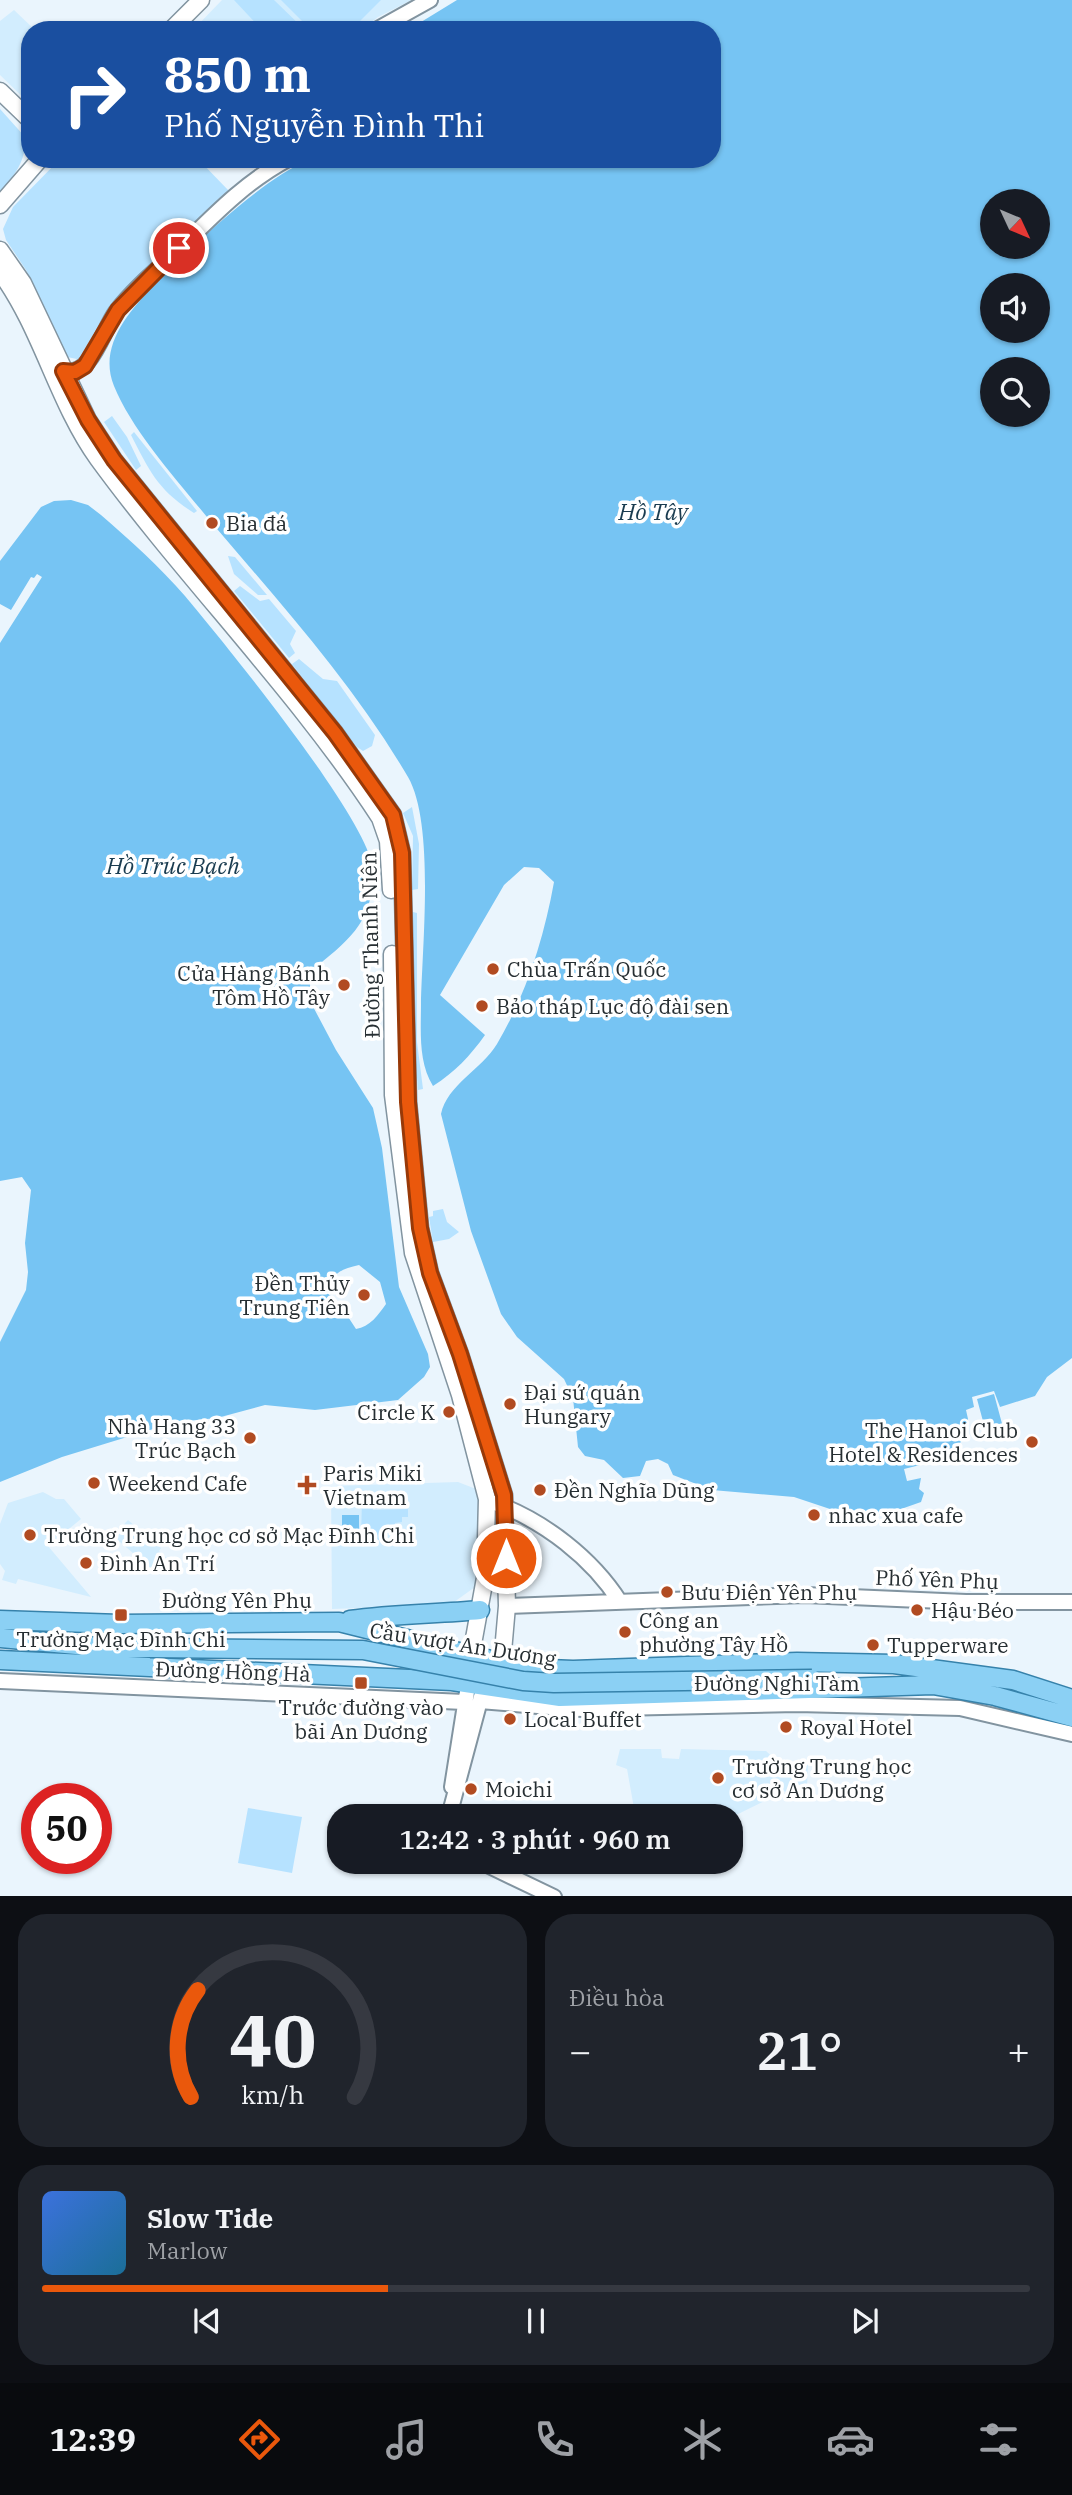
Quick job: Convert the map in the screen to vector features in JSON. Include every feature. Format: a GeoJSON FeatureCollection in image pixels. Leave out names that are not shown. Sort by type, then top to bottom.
{"type":"FeatureCollection","features":[{"type":"Feature","properties":{"kind":"main road"},"geometry":{"type":"LineString","coordinates":[[180,21],[201,0]]}},
{"type":"Feature","properties":{"kind":"main road"},"geometry":{"type":"LineString","coordinates":[[0,91],[21,111]]}},
{"type":"Feature","properties":{"kind":"main road"},"geometry":{"type":"LineString","coordinates":[[0,205],[32,168]]}},
{"type":"Feature","properties":{"kind":"main road","name":"Đường Thanh Niên"},"geometry":{"type":"LineString","coordinates":[[0,250],[23,283],[88,420],[114,460],[305,694],[397,824],[402,853],[408,1102],[420,1228],[430,1273],[460,1354],[506,1507],[507,1606],[502,1663]]}},
{"type":"Feature","properties":{"kind":"main road","name":"Đường Thanh Niên"},"geometry":{"type":"LineString","coordinates":[[0,272],[22,307],[85,439],[295,702],[384,825],[390,853],[392,909],[393,1096],[409,1231],[415,1268],[460,1395],[487,1499],[485,1578],[471,1656]]}},
{"type":"Feature","properties":{"kind":"main road"},"geometry":{"type":"LineString","coordinates":[[339,1622],[392,1614],[431,1615],[480,1609]]}},
{"type":"Feature","properties":{"kind":"main road","name":"Đường Yên Phụ"},"geometry":{"type":"LineString","coordinates":[[0,1620],[120,1623],[339,1622],[396,1634],[502,1663]]}},
{"type":"Feature","properties":{"kind":"main road"},"geometry":{"type":"LineString","coordinates":[[368,1677],[395,1658],[399,1652],[396,1634]]}},
{"type":"Feature","properties":{"kind":"main road"},"geometry":{"type":"LineString","coordinates":[[0,1638],[109,1648]]}},
{"type":"Feature","properties":{"kind":"main road"},"geometry":{"type":"LineString","coordinates":[[62,1661],[109,1648]]}},
{"type":"Feature","properties":{"kind":"main road","name":"Cầu vượt An Dương"},"geometry":{"type":"LineString","coordinates":[[109,1648],[363,1650],[523,1681],[554,1683],[812,1678],[831,1688]]}},
{"type":"Feature","properties":{"kind":"main road"},"geometry":{"type":"LineString","coordinates":[[0,1660],[368,1677],[475,1693]]}},
{"type":"Feature","properties":{"kind":"main road","name":"Đường Nghi Tàm"},"geometry":{"type":"LineString","coordinates":[[502,1663],[573,1670],[894,1664],[1013,1680],[1072,1699]]}},
{"type":"Feature","properties":{"kind":"main road"},"geometry":{"type":"LineString","coordinates":[[812,1678],[828,1664]]}},
{"type":"Feature","properties":{"kind":"main road"},"geometry":{"type":"LineString","coordinates":[[573,1670],[575,1697]]}},
{"type":"Feature","properties":{"kind":"main road","name":"Đường Nghi Tàm"},"geometry":{"type":"LineString","coordinates":[[475,1693],[575,1697],[933,1685],[995,1696],[1072,1717]]}},
{"type":"Feature","properties":{"kind":"street"},"geometry":{"type":"LineString","coordinates":[[392,21],[430,0]]}},
{"type":"Feature","properties":{"kind":"street"},"geometry":{"type":"LineString","coordinates":[[63,371],[75,372],[85,366],[107,325],[132,294],[230,199],[275,168]]}},
{"type":"Feature","properties":{"kind":"street"},"geometry":{"type":"LineString","coordinates":[[487,1499],[517,1511],[575,1551],[607,1580],[620,1602]]}},
{"type":"Feature","properties":{"kind":"street","name":"Phố Yên Phụ"},"geometry":{"type":"LineString","coordinates":[[507,1606],[805,1595],[966,1602],[1072,1602]]}},
{"type":"Feature","properties":{"kind":"street","name":"Đường Thanh Niên"},"geometry":{"type":"LineString","coordinates":[[471,1656],[475,1693]]}},
{"type":"Feature","properties":{"kind":"street","name":"Đường Thanh Niên"},"geometry":{"type":"LineString","coordinates":[[475,1693],[502,1663]]}},
{"type":"Feature","properties":{"kind":"street","name":"Đường Hồng Hà"},"geometry":{"type":"LineString","coordinates":[[0,1681],[475,1693]]}},
{"type":"Feature","properties":{"kind":"street"},"geometry":{"type":"LineString","coordinates":[[451,1804],[462,1772],[475,1693]]}},
{"type":"Feature","properties":{"kind":"street","name":"Đường Nghi Tàm"},"geometry":{"type":"LineString","coordinates":[[475,1693],[573,1709],[797,1703],[960,1708],[1072,1734]]}},
{"type":"Feature","properties":{"kind":"street"},"geometry":{"type":"LineString","coordinates":[[507,1874],[554,1896]]}},
{"type":"Feature","properties":{"kind":"shaded area"},"geometry":{"type":"Polygon","coordinates":[[[222,0],[412,0],[373,21],[202,21],[222,0]]]}},
{"type":"Feature","properties":{"kind":"shaded area"},"geometry":{"type":"Polygon","coordinates":[[[234,0],[274,0],[296,21],[254,21],[234,0]]]}},
{"type":"Feature","properties":{"kind":"shaded area"},"geometry":{"type":"Polygon","coordinates":[[[281,0],[381,0],[360,21],[302,21],[281,0]]]}},
{"type":"Feature","properties":{"kind":"shaded area"},"geometry":{"type":"Polygon","coordinates":[[[14,10],[26,21],[21,21],[21,95],[0,75],[0,21],[14,10]]]}},
{"type":"Feature","properties":{"kind":"shaded area"},"geometry":{"type":"Polygon","coordinates":[[[0,109],[21,132],[21,161],[0,192],[0,109]]]}},
{"type":"Feature","properties":{"kind":"shaded area"},"geometry":{"type":"Polygon","coordinates":[[[51,168],[207,168],[229,191],[103,322],[85,355],[77,359],[67,357],[26,270],[6,240],[3,229],[13,207],[51,168]]]}},
{"type":"Feature","properties":{"kind":"shaded area"},"geometry":{"type":"Polygon","coordinates":[[[112,416],[127,437],[141,466],[136,470],[104,422],[112,416]]]}},
{"type":"Feature","properties":{"kind":"shaded area"},"geometry":{"type":"Polygon","coordinates":[[[134,432],[197,511],[194,513],[182,505],[163,488],[131,435],[134,432]]]}},
{"type":"Feature","properties":{"kind":"shaded area"},"geometry":{"type":"Polygon","coordinates":[[[228,556],[235,557],[267,595],[258,595],[234,574],[228,556]]]}},
{"type":"Feature","properties":{"kind":"shaded area"},"geometry":{"type":"Polygon","coordinates":[[[240,586],[260,601],[269,599],[296,631],[290,644],[295,653],[289,658],[234,591],[240,586]]]}},
{"type":"Feature","properties":{"kind":"shaded area"},"geometry":{"type":"Polygon","coordinates":[[[299,659],[323,679],[337,681],[375,735],[372,746],[363,751],[357,747],[292,664],[299,659]]]}},
{"type":"Feature","properties":{"kind":"shaded area"},"geometry":{"type":"Polygon","coordinates":[[[412,807],[419,844],[418,889],[412,890],[413,836],[403,813],[412,807]]]}},
{"type":"Feature","properties":{"kind":"shaded area"},"geometry":{"type":"Polygon","coordinates":[[[413,912],[417,913],[417,1042],[423,1089],[418,1090],[413,1028],[413,912]]]}},
{"type":"Feature","properties":{"kind":"shaded area"},"geometry":{"type":"Polygon","coordinates":[[[443,1209],[447,1222],[459,1232],[449,1239],[433,1242],[429,1217],[433,1216],[433,1211],[443,1209]]]}},
{"type":"Feature","properties":{"kind":"shaded area"},"geometry":{"type":"Polygon","coordinates":[[[458,1482],[476,1489],[482,1505],[475,1587],[450,1605],[332,1609],[331,1486],[458,1482]]]}},
{"type":"Feature","properties":{"kind":"shaded area","name":"Trường Trung học cơ sở Mạc Đĩnh Chi"},"geometry":{"type":"Polygon","coordinates":[[[43,1492],[56,1499],[64,1499],[81,1519],[48,1546],[91,1597],[18,1579],[16,1584],[2,1580],[5,1571],[0,1564],[0,1524],[8,1503],[43,1492]]]}},
{"type":"Feature","properties":{"kind":"shaded area"},"geometry":{"type":"Polygon","coordinates":[[[372,1498],[373,1510],[408,1509],[408,1517],[402,1517],[402,1522],[395,1523],[395,1528],[389,1528],[389,1534],[382,1534],[383,1540],[361,1540],[362,1499],[372,1498]]]}},
{"type":"Feature","properties":{"kind":"shaded area"},"geometry":{"type":"Polygon","coordinates":[[[128,1520],[161,1548],[159,1551],[169,1560],[154,1571],[113,1536],[128,1520]]]}},
{"type":"Feature","properties":{"kind":"shaded area","name":"Trường Trung học cơ sở An Dương"},"geometry":{"type":"Polygon","coordinates":[[[620,1749],[661,1749],[662,1758],[679,1759],[681,1749],[766,1751],[779,1763],[808,1763],[807,1787],[800,1799],[785,1791],[743,1812],[743,1804],[633,1804],[627,1769],[616,1765],[620,1749]]]}},
{"type":"Feature","properties":{"kind":"shaded area"},"geometry":{"type":"Polygon","coordinates":[[[248,1808],[302,1817],[292,1873],[238,1863],[248,1808]]]}},
{"type":"Feature","properties":{"kind":"water","name":"Hồ Tây"},"geometry":{"type":"Polygon","coordinates":[[[457,0],[1072,0],[1072,1358],[1047,1377],[1035,1396],[1000,1407],[994,1391],[972,1397],[974,1407],[966,1410],[968,1419],[956,1456],[904,1469],[907,1481],[921,1478],[919,1489],[924,1493],[921,1502],[884,1515],[848,1515],[794,1497],[712,1490],[673,1475],[668,1464],[658,1459],[646,1461],[640,1476],[623,1478],[604,1460],[585,1456],[578,1447],[573,1398],[564,1379],[517,1337],[501,1314],[471,1231],[441,1114],[450,1094],[491,1053],[517,1006],[533,966],[554,882],[539,868],[524,867],[504,885],[440,995],[485,1035],[462,1063],[433,1086],[425,1067],[421,1035],[425,887],[422,824],[408,777],[340,678],[158,457],[122,403],[110,372],[110,358],[118,332],[143,296],[226,217],[293,168],[721,168],[721,21],[423,21],[457,0]]]}},
{"type":"Feature","properties":{"kind":"water","name":"Hồ Trúc Bạch"},"geometry":{"type":"Polygon","coordinates":[[[71,500],[88,505],[134,544],[175,585],[291,730],[347,811],[365,844],[372,867],[370,902],[357,928],[348,939],[311,971],[309,999],[336,1050],[373,1108],[382,1148],[399,1287],[428,1354],[430,1367],[424,1377],[398,1400],[315,1410],[265,1405],[217,1418],[176,1422],[62,1457],[0,1482],[0,1342],[26,1290],[28,1272],[25,1243],[31,1190],[22,1177],[0,1181],[0,561],[41,507],[54,501],[71,500]],[[359,1265],[338,1273],[326,1292],[339,1303],[356,1329],[370,1323],[386,1304],[380,1282],[359,1265]]]}},
{"type":"Feature","properties":{"kind":"water"},"geometry":{"type":"Polygon","coordinates":[[[994,1394],[1004,1431],[987,1436],[977,1399],[994,1394]]]}},
{"type":"Feature","properties":{"kind":"water"},"geometry":{"type":"Polygon","coordinates":[[[342,1515],[359,1515],[359,1545],[342,1545],[342,1515]]]}},
{"type":"Feature","properties":{"kind":"pier"},"geometry":{"type":"Polygon","coordinates":[[[37,574],[42,577],[0,643],[0,604],[11,610],[31,577],[34,578],[37,574]]]}},
{"type":"Feature","properties":{"kind":"place","name":"Bia đá"},"geometry":{"type":"Point","coordinates":[212,523]}},
{"type":"Feature","properties":{"kind":"place","name":"Chùa Trấn Quốc"},"geometry":{"type":"Point","coordinates":[493,969]}},
{"type":"Feature","properties":{"kind":"place","name":"Cửa Hàng Bánh Tôm Hồ Tây"},"geometry":{"type":"Point","coordinates":[344,985]}},
{"type":"Feature","properties":{"kind":"place","name":"Bảo tháp Lục độ đài sen"},"geometry":{"type":"Point","coordinates":[482,1006]}},
{"type":"Feature","properties":{"kind":"place","name":"Đền Thủy Trung Tiên"},"geometry":{"type":"Point","coordinates":[364,1295]}},
{"type":"Feature","properties":{"kind":"place","name":"Đại sứ quán Hungary"},"geometry":{"type":"Point","coordinates":[510,1404]}},
{"type":"Feature","properties":{"kind":"place","name":"Circle K"},"geometry":{"type":"Point","coordinates":[449,1412]}},
{"type":"Feature","properties":{"kind":"place","name":"Nhà Hang 33 Trúc Bạch"},"geometry":{"type":"Point","coordinates":[250,1438]}},
{"type":"Feature","properties":{"kind":"place","name":"The Hanoi Club Hotel & Residences"},"geometry":{"type":"Point","coordinates":[1032,1442]}},
{"type":"Feature","properties":{"kind":"place","name":"Weekend Cafe"},"geometry":{"type":"Point","coordinates":[94,1483]}},
{"type":"Feature","properties":{"kind":"place","name":"Paris Miki Vietnam"},"geometry":{"type":"Point","coordinates":[307,1485]}},
{"type":"Feature","properties":{"kind":"place","name":"Đền Nghĩa Dũng"},"geometry":{"type":"Point","coordinates":[540,1490]}},
{"type":"Feature","properties":{"kind":"place","name":"nhac xua cafe"},"geometry":{"type":"Point","coordinates":[814,1515]}},
{"type":"Feature","properties":{"kind":"place","name":"Trường Trung học cơ sở Mạc Đĩnh Chi"},"geometry":{"type":"Point","coordinates":[30,1535]}},
{"type":"Feature","properties":{"kind":"place","name":"Đình An Trí"},"geometry":{"type":"Point","coordinates":[86,1563]}},
{"type":"Feature","properties":{"kind":"place","name":"Bưu Điện Yên Phụ"},"geometry":{"type":"Point","coordinates":[667,1592]}},
{"type":"Feature","properties":{"kind":"place","name":"Hậu Béo"},"geometry":{"type":"Point","coordinates":[917,1610]}},
{"type":"Feature","properties":{"kind":"place","name":"Trường Mạc Đĩnh Chi"},"geometry":{"type":"Point","coordinates":[121,1615]}},
{"type":"Feature","properties":{"kind":"place","name":"Công an phường Tây Hồ"},"geometry":{"type":"Point","coordinates":[625,1632]}},
{"type":"Feature","properties":{"kind":"place","name":"Tupperware"},"geometry":{"type":"Point","coordinates":[873,1645]}},
{"type":"Feature","properties":{"kind":"place","name":"Trước đường vào bãi An Dương"},"geometry":{"type":"Point","coordinates":[361,1683]}},
{"type":"Feature","properties":{"kind":"place","name":"Local Buffet"},"geometry":{"type":"Point","coordinates":[510,1719]}},
{"type":"Feature","properties":{"kind":"place","name":"Royal Hotel"},"geometry":{"type":"Point","coordinates":[786,1727]}},
{"type":"Feature","properties":{"kind":"place","name":"Trường Trung học cơ sở An Dương"},"geometry":{"type":"Point","coordinates":[718,1778]}},
{"type":"Feature","properties":{"kind":"place","name":"Moichi"},"geometry":{"type":"Point","coordinates":[471,1789]}},
{"type":"Feature","properties":{"kind":"route"},"geometry":{"type":"LineString","coordinates":[[179,248],[118,310],[85,366],[75,372],[63,371],[88,420],[114,460],[305,694],[385,803],[397,824],[402,853],[408,1102],[420,1228],[430,1273],[460,1354],[504,1495],[506,1558]]}}]}
